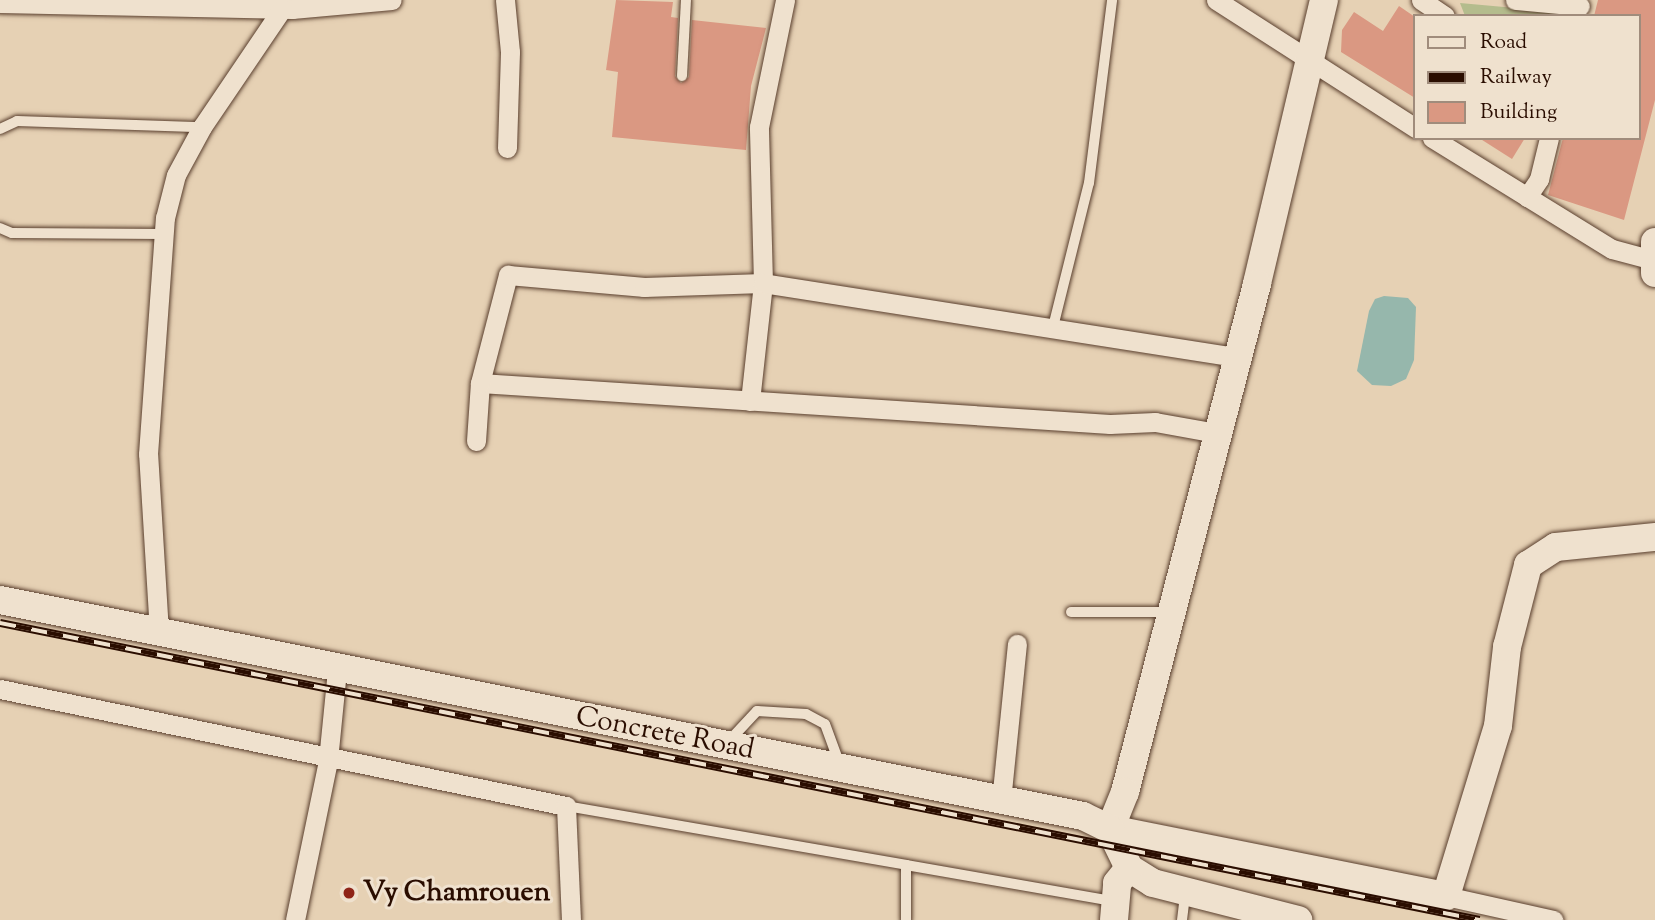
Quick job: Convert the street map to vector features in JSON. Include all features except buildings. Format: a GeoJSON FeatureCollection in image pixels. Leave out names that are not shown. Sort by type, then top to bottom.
{"type":"FeatureCollection","features":[{"type":"Feature","properties":{"kind":"street"},"geometry":{"type":"LineString","coordinates":[[0,3],[169,3],[282,9],[392,0]]}},
{"type":"Feature","properties":{"kind":"street"},"geometry":{"type":"LineString","coordinates":[[505,0],[510,52],[507,148]]}},
{"type":"Feature","properties":{"kind":"street"},"geometry":{"type":"LineString","coordinates":[[751,401],[763,283],[759,127],[785,0]]}},
{"type":"Feature","properties":{"kind":"street"},"geometry":{"type":"LineString","coordinates":[[1216,0],[1414,127]]}},
{"type":"Feature","properties":{"kind":"street"},"geometry":{"type":"LineString","coordinates":[[1298,920],[1183,907],[1129,868],[1110,829],[1125,792],[1238,357],[1324,0]]}},
{"type":"Feature","properties":{"kind":"street"},"geometry":{"type":"LineString","coordinates":[[1421,0],[1442,14]]}},
{"type":"Feature","properties":{"kind":"street"},"geometry":{"type":"LineString","coordinates":[[1514,0],[1580,7]]}},
{"type":"Feature","properties":{"kind":"street"},"geometry":{"type":"LineString","coordinates":[[159,632],[148,454],[163,234],[176,176],[202,127],[282,9]]}},
{"type":"Feature","properties":{"kind":"street"},"geometry":{"type":"LineString","coordinates":[[1435,140],[1612,249],[1654,258]]}},
{"type":"Feature","properties":{"kind":"street"},"geometry":{"type":"LineString","coordinates":[[1527,197],[1539,179],[1549,140]]}},
{"type":"Feature","properties":{"kind":"street"},"geometry":{"type":"LineString","coordinates":[[476,441],[480,383],[508,275],[644,287],[763,283],[1238,357]]}},
{"type":"Feature","properties":{"kind":"street"},"geometry":{"type":"LineString","coordinates":[[480,383],[751,401],[1155,422],[1217,433]]}},
{"type":"Feature","properties":{"kind":"street"},"geometry":{"type":"LineString","coordinates":[[1553,920],[1446,896],[1498,726],[1507,647],[1528,565],[1556,547],[1655,534]]}},
{"type":"Feature","properties":{"kind":"street","name":"Concrete Road"},"geometry":{"type":"LineString","coordinates":[[0,600],[337,670],[1083,816],[1110,829],[1446,896]]}},
{"type":"Feature","properties":{"kind":"street"},"geometry":{"type":"LineString","coordinates":[[1001,801],[1017,644]]}},
{"type":"Feature","properties":{"kind":"street"},"geometry":{"type":"LineString","coordinates":[[295,920],[328,760],[337,670]]}},
{"type":"Feature","properties":{"kind":"street"},"geometry":{"type":"LineString","coordinates":[[0,689],[328,760],[566,806],[571,920]]}},
{"type":"Feature","properties":{"kind":"street"},"geometry":{"type":"LineString","coordinates":[[1114,910],[1129,868]]}},
{"type":"Feature","properties":{"kind":"lane"},"geometry":{"type":"LineString","coordinates":[[682,76],[686,0]]}},
{"type":"Feature","properties":{"kind":"lane"},"geometry":{"type":"LineString","coordinates":[[1053,327],[1089,183],[1112,0]]}},
{"type":"Feature","properties":{"kind":"lane"},"geometry":{"type":"LineString","coordinates":[[0,129],[18,121],[202,127]]}},
{"type":"Feature","properties":{"kind":"lane"},"geometry":{"type":"LineString","coordinates":[[0,228],[12,233],[163,234]]}},
{"type":"Feature","properties":{"kind":"lane"},"geometry":{"type":"LineString","coordinates":[[1071,612],[1170,612]]}},
{"type":"Feature","properties":{"kind":"lane"},"geometry":{"type":"LineString","coordinates":[[726,746],[757,711],[806,714],[825,724],[841,769]]}},
{"type":"Feature","properties":{"kind":"lane"},"geometry":{"type":"LineString","coordinates":[[566,806],[906,865],[1114,910]]}},
{"type":"Feature","properties":{"kind":"lane"},"geometry":{"type":"LineString","coordinates":[[906,865],[906,920]]}},
{"type":"Feature","properties":{"kind":"green space"},"geometry":{"type":"Polygon","coordinates":[[[1460,3],[1562,14],[1464,14],[1460,3]]]}},
{"type":"Feature","properties":{"kind":"water"},"geometry":{"type":"Polygon","coordinates":[[[1384,296],[1408,298],[1416,307],[1414,360],[1406,379],[1391,386],[1372,385],[1357,371],[1369,311],[1375,299],[1384,296]]]}},
{"type":"Feature","properties":{"kind":"railway"},"geometry":{"type":"LineString","coordinates":[[0,623],[1479,920]]}},
{"type":"Feature","properties":{"kind":"place","name":"Vy Chamrouen"},"geometry":{"type":"Point","coordinates":[349,893]}}]}
